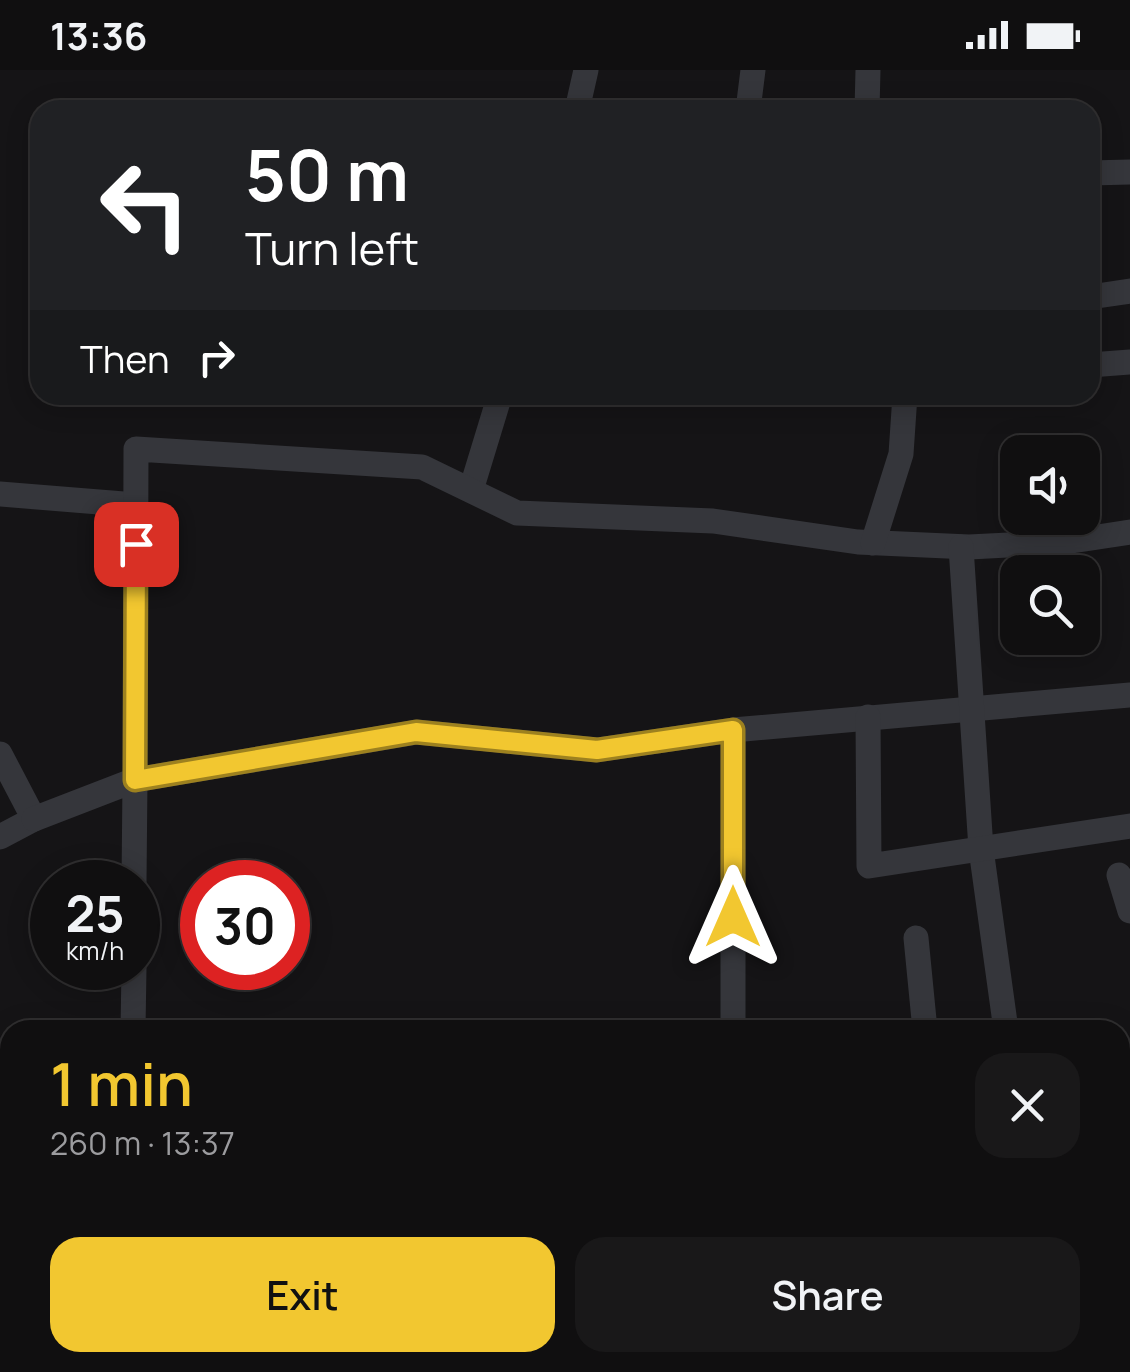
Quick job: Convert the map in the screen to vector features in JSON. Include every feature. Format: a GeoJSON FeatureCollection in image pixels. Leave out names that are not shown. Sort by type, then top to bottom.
{"type":"FeatureCollection","features":[{"type":"Feature","properties":{"kind":"street"},"geometry":{"type":"LineString","coordinates":[[579,100],[586,70]]}},
{"type":"Feature","properties":{"kind":"street"},"geometry":{"type":"LineString","coordinates":[[750,100],[754,70]]}},
{"type":"Feature","properties":{"kind":"street"},"geometry":{"type":"LineString","coordinates":[[866,100],[868,70]]}},
{"type":"Feature","properties":{"kind":"street"},"geometry":{"type":"LineString","coordinates":[[1100,173],[1130,172]]}},
{"type":"Feature","properties":{"kind":"street"},"geometry":{"type":"LineString","coordinates":[[1100,296],[1130,292]]}},
{"type":"Feature","properties":{"kind":"street"},"geometry":{"type":"LineString","coordinates":[[1100,365],[1130,362]]}},
{"type":"Feature","properties":{"kind":"street"},"geometry":{"type":"LineString","coordinates":[[471,490],[497,405]]}},
{"type":"Feature","properties":{"kind":"street"},"geometry":{"type":"LineString","coordinates":[[874,543],[901,454],[904,405]]}},
{"type":"Feature","properties":{"kind":"street"},"geometry":{"type":"LineString","coordinates":[[134,860],[136,449],[422,466],[517,512],[713,520],[874,543],[961,547],[1065,542],[1130,532]]}},
{"type":"Feature","properties":{"kind":"street"},"geometry":{"type":"LineString","coordinates":[[0,494],[136,505]]}},
{"type":"Feature","properties":{"kind":"street"},"geometry":{"type":"LineString","coordinates":[[961,547],[981,849],[1005,1020]]}},
{"type":"Feature","properties":{"kind":"street"},"geometry":{"type":"LineString","coordinates":[[0,837],[34,819],[135,780],[416,732],[597,750],[733,730],[1130,695]]}},
{"type":"Feature","properties":{"kind":"street"},"geometry":{"type":"LineString","coordinates":[[868,717],[868,866],[1130,826]]}},
{"type":"Feature","properties":{"kind":"street"},"geometry":{"type":"LineString","coordinates":[[733,730],[733,1020]]}},
{"type":"Feature","properties":{"kind":"street"},"geometry":{"type":"LineString","coordinates":[[0,754],[34,819]]}},
{"type":"Feature","properties":{"kind":"street"},"geometry":{"type":"LineString","coordinates":[[1119,875],[1130,911]]}},
{"type":"Feature","properties":{"kind":"street"},"geometry":{"type":"LineString","coordinates":[[916,938],[925,1020]]}},
{"type":"Feature","properties":{"kind":"street"},"geometry":{"type":"LineString","coordinates":[[134,990],[134,1020]]}},
{"type":"Feature","properties":{"kind":"route"},"geometry":{"type":"LineString","coordinates":[[136,544],[135,780],[416,732],[597,750],[733,730],[733,917]]}}]}
